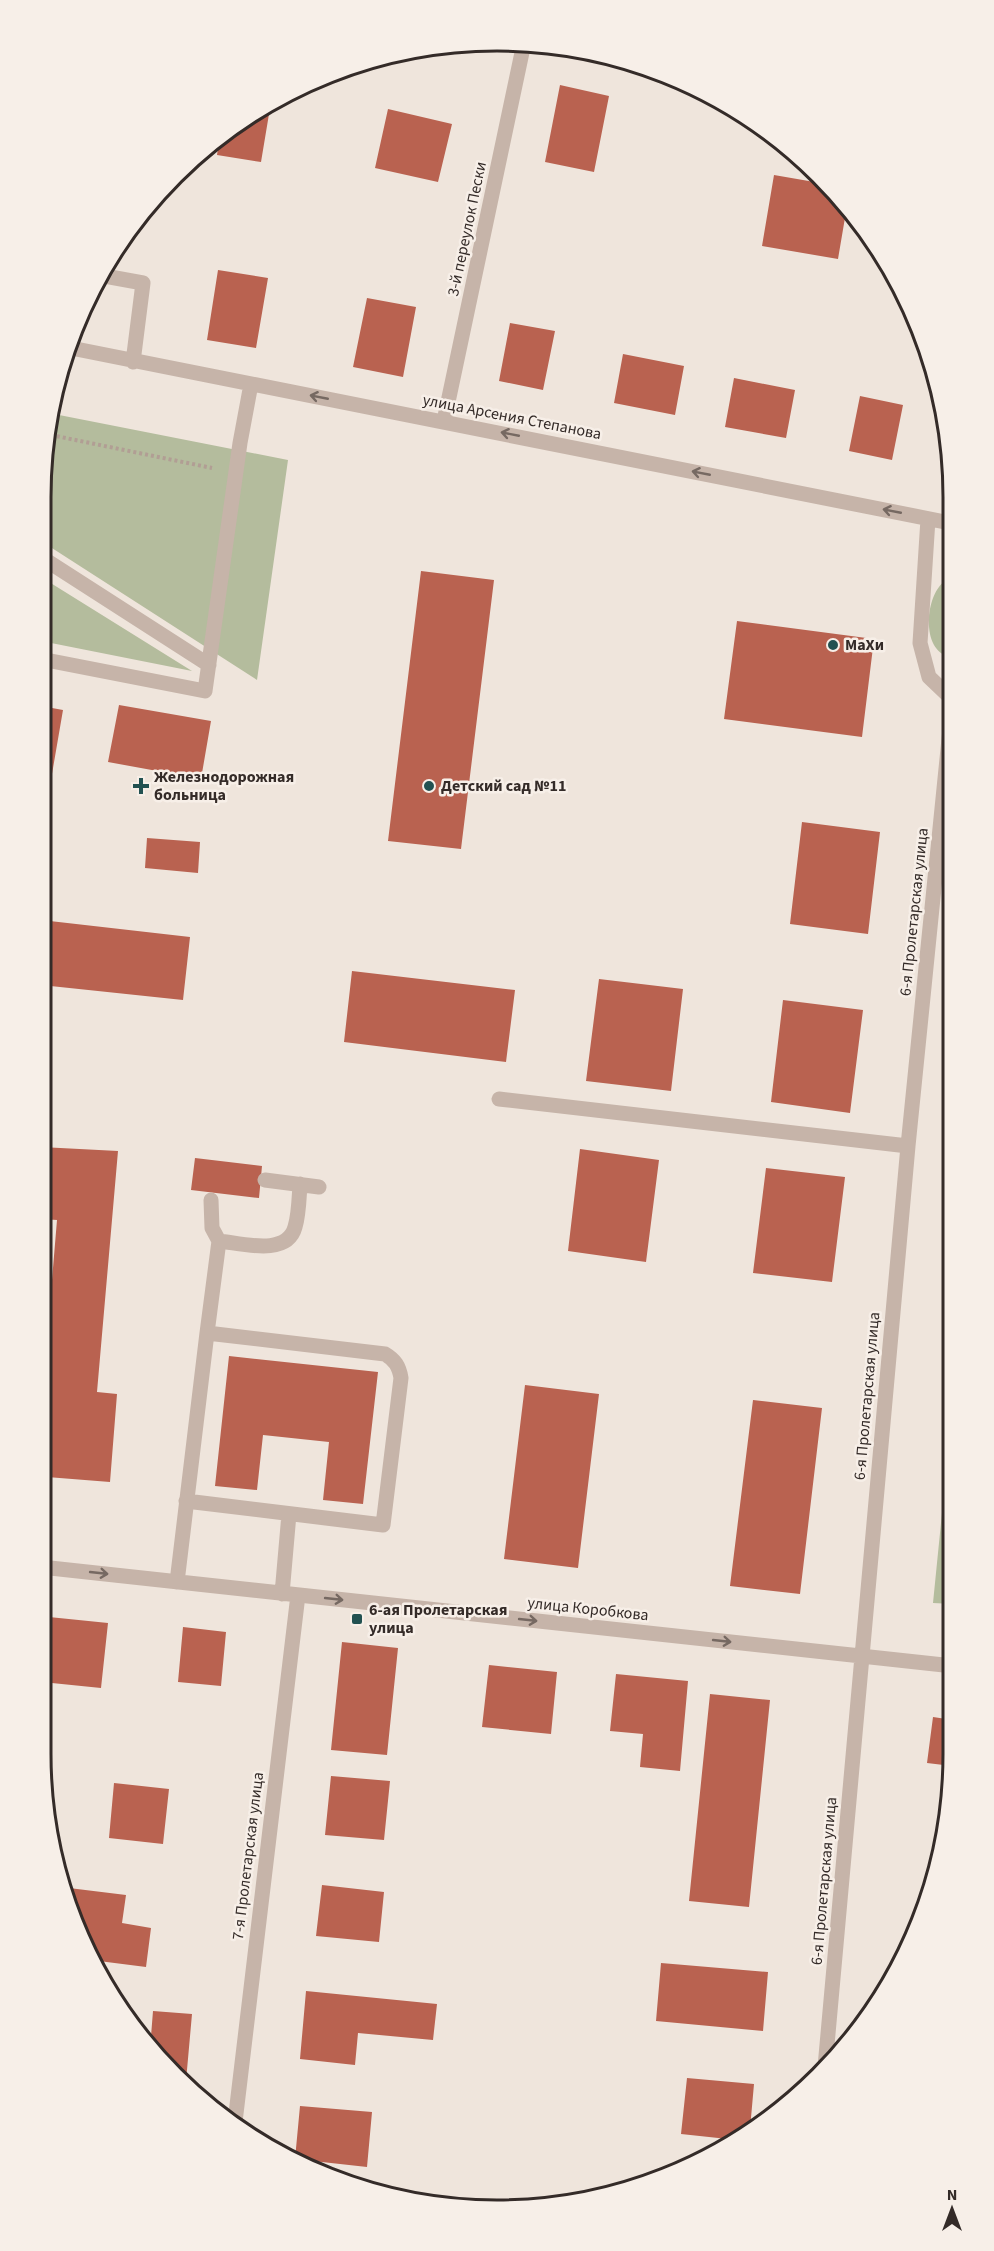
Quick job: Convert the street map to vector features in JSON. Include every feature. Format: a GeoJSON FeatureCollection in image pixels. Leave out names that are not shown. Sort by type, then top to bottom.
{"type":"FeatureCollection","features":[{"type":"Feature","properties":{"kind":"street","name":"3-й переулок Пески"},"geometry":{"type":"LineString","coordinates":[[444,421],[522,52]]}},
{"type":"Feature","properties":{"kind":"street"},"geometry":{"type":"LineString","coordinates":[[110,276],[143,283],[133,362]]}},
{"type":"Feature","properties":{"kind":"street","name":"улица Арсения Степанова"},"geometry":{"type":"LineString","coordinates":[[77,349],[943,522]]}},
{"type":"Feature","properties":{"kind":"street"},"geometry":{"type":"LineString","coordinates":[[51,661],[205,691],[251,384]]}},
{"type":"Feature","properties":{"kind":"street"},"geometry":{"type":"LineString","coordinates":[[928,519],[920,643],[929,677],[943,690]]}},
{"type":"Feature","properties":{"kind":"street"},"geometry":{"type":"LineString","coordinates":[[51,564],[209,665]]}},
{"type":"Feature","properties":{"kind":"street","name":"6-я Пролетарская улица"},"geometry":{"type":"LineString","coordinates":[[826,2054],[908,1146],[943,798]]}},
{"type":"Feature","properties":{"kind":"street"},"geometry":{"type":"LineString","coordinates":[[499,1099],[908,1146]]}},
{"type":"Feature","properties":{"kind":"street"},"geometry":{"type":"LineString","coordinates":[[265,1180],[319,1187]]}},
{"type":"Feature","properties":{"kind":"street"},"geometry":{"type":"LineString","coordinates":[[219,1241],[268,1246],[284,1242],[295,1228],[300,1184]]}},
{"type":"Feature","properties":{"kind":"street"},"geometry":{"type":"LineString","coordinates":[[177,1582],[219,1241],[212,1228],[211,1200]]}},
{"type":"Feature","properties":{"kind":"street"},"geometry":{"type":"LineString","coordinates":[[186,1501],[383,1525],[401,1377],[394,1360],[385,1354],[207,1333]]}},
{"type":"Feature","properties":{"kind":"street"},"geometry":{"type":"LineString","coordinates":[[282,1594],[290,1514]]}},
{"type":"Feature","properties":{"kind":"street","name":"улица Коробкова"},"geometry":{"type":"LineString","coordinates":[[51,1568],[943,1664]]}},
{"type":"Feature","properties":{"kind":"street","name":"7-я Пролетарская улица"},"geometry":{"type":"LineString","coordinates":[[236,2116],[298,1596]]}},
{"type":"Feature","properties":{"kind":"path"},"geometry":{"type":"LineString","coordinates":[[56,436],[236,472]]}},
{"type":"Feature","properties":{"kind":"green space"},"geometry":{"type":"Polygon","coordinates":[[[59,415],[288,460],[257,680],[51,547],[52,468],[59,415]]]}},
{"type":"Feature","properties":{"kind":"green space"},"geometry":{"type":"Polygon","coordinates":[[[51,583],[192,671],[51,643],[51,583]]]}},
{"type":"Feature","properties":{"kind":"green space"},"geometry":{"type":"Polygon","coordinates":[[[942,584],[943,654],[933,643],[929,631],[931,604],[942,584]]]}},
{"type":"Feature","properties":{"kind":"green space"},"geometry":{"type":"Polygon","coordinates":[[[943,1503],[943,1604],[933,1603],[943,1503]]]}},
{"type":"Feature","properties":{"kind":"building"},"geometry":{"type":"Polygon","coordinates":[[[560,85],[609,96],[594,172],[545,162],[560,85]]]}},
{"type":"Feature","properties":{"kind":"building"},"geometry":{"type":"Polygon","coordinates":[[[388,109],[452,124],[438,182],[375,168],[388,109]]]}},
{"type":"Feature","properties":{"kind":"building"},"geometry":{"type":"Polygon","coordinates":[[[269,114],[261,162],[217,155],[218,149],[225,143],[269,114]]]}},
{"type":"Feature","properties":{"kind":"building"},"geometry":{"type":"Polygon","coordinates":[[[774,175],[811,181],[845,218],[838,259],[762,246],[774,175]]]}},
{"type":"Feature","properties":{"kind":"building"},"geometry":{"type":"Polygon","coordinates":[[[218,270],[268,278],[256,348],[207,340],[218,270]]]}},
{"type":"Feature","properties":{"kind":"building"},"geometry":{"type":"Polygon","coordinates":[[[367,298],[416,307],[403,377],[353,367],[367,298]]]}},
{"type":"Feature","properties":{"kind":"building"},"geometry":{"type":"Polygon","coordinates":[[[510,323],[555,331],[543,390],[499,381],[510,323]]]}},
{"type":"Feature","properties":{"kind":"building"},"geometry":{"type":"Polygon","coordinates":[[[623,354],[684,366],[675,415],[614,403],[623,354]]]}},
{"type":"Feature","properties":{"kind":"building"},"geometry":{"type":"Polygon","coordinates":[[[734,378],[795,390],[786,438],[725,427],[734,378]]]}},
{"type":"Feature","properties":{"kind":"building"},"geometry":{"type":"Polygon","coordinates":[[[860,396],[903,405],[892,460],[849,451],[860,396]]]}},
{"type":"Feature","properties":{"kind":"building"},"geometry":{"type":"Polygon","coordinates":[[[421,571],[494,580],[461,849],[388,841],[421,571]]]}},
{"type":"Feature","properties":{"kind":"building"},"geometry":{"type":"Polygon","coordinates":[[[737,621],[874,639],[862,737],[724,719],[737,621]]]}},
{"type":"Feature","properties":{"kind":"building"},"geometry":{"type":"Polygon","coordinates":[[[119,705],[211,721],[201,779],[108,762],[119,705]]]}},
{"type":"Feature","properties":{"kind":"building"},"geometry":{"type":"Polygon","coordinates":[[[51,708],[63,710],[51,780],[51,708]]]}},
{"type":"Feature","properties":{"kind":"building"},"geometry":{"type":"Polygon","coordinates":[[[802,822],[880,832],[868,934],[790,924],[802,822]]]}},
{"type":"Feature","properties":{"kind":"building"},"geometry":{"type":"Polygon","coordinates":[[[147,838],[200,842],[198,873],[145,868],[147,838]]]}},
{"type":"Feature","properties":{"kind":"building"},"geometry":{"type":"Polygon","coordinates":[[[51,921],[190,937],[183,1000],[51,986],[51,921]]]}},
{"type":"Feature","properties":{"kind":"building"},"geometry":{"type":"Polygon","coordinates":[[[352,971],[515,990],[506,1062],[344,1042],[352,971]]]}},
{"type":"Feature","properties":{"kind":"building"},"geometry":{"type":"Polygon","coordinates":[[[599,979],[683,989],[671,1091],[586,1081],[599,979]]]}},
{"type":"Feature","properties":{"kind":"building"},"geometry":{"type":"Polygon","coordinates":[[[783,1000],[863,1010],[850,1113],[771,1102],[783,1000]]]}},
{"type":"Feature","properties":{"kind":"building"},"geometry":{"type":"Polygon","coordinates":[[[51,1148],[118,1151],[97,1392],[117,1394],[110,1482],[51,1477],[51,1292],[57,1220],[51,1220],[51,1148]]]}},
{"type":"Feature","properties":{"kind":"building"},"geometry":{"type":"Polygon","coordinates":[[[580,1149],[659,1160],[646,1262],[568,1251],[580,1149]]]}},
{"type":"Feature","properties":{"kind":"building"},"geometry":{"type":"Polygon","coordinates":[[[195,1158],[262,1166],[259,1198],[191,1190],[195,1158]]]}},
{"type":"Feature","properties":{"kind":"building"},"geometry":{"type":"Polygon","coordinates":[[[766,1168],[845,1177],[832,1282],[753,1273],[766,1168]]]}},
{"type":"Feature","properties":{"kind":"building"},"geometry":{"type":"Polygon","coordinates":[[[229,1356],[378,1372],[363,1504],[323,1500],[329,1442],[263,1435],[257,1490],[215,1486],[229,1356]]]}},
{"type":"Feature","properties":{"kind":"building"},"geometry":{"type":"Polygon","coordinates":[[[525,1385],[599,1394],[578,1568],[504,1559],[525,1385]]]}},
{"type":"Feature","properties":{"kind":"building"},"geometry":{"type":"Polygon","coordinates":[[[753,1400],[822,1408],[800,1594],[730,1586],[753,1400]]]}},
{"type":"Feature","properties":{"kind":"building"},"geometry":{"type":"Polygon","coordinates":[[[51,1617],[108,1623],[101,1688],[51,1683],[51,1617]]]}},
{"type":"Feature","properties":{"kind":"building"},"geometry":{"type":"Polygon","coordinates":[[[183,1627],[226,1632],[221,1686],[178,1682],[183,1627]]]}},
{"type":"Feature","properties":{"kind":"building"},"geometry":{"type":"Polygon","coordinates":[[[342,1642],[398,1648],[387,1755],[331,1750],[342,1642]]]}},
{"type":"Feature","properties":{"kind":"building"},"geometry":{"type":"Polygon","coordinates":[[[489,1665],[557,1672],[551,1734],[482,1727],[489,1665]]]}},
{"type":"Feature","properties":{"kind":"building"},"geometry":{"type":"Polygon","coordinates":[[[616,1674],[688,1681],[680,1771],[640,1767],[643,1734],[610,1731],[616,1674]]]}},
{"type":"Feature","properties":{"kind":"building"},"geometry":{"type":"Polygon","coordinates":[[[710,1694],[770,1700],[749,1907],[689,1901],[710,1694]]]}},
{"type":"Feature","properties":{"kind":"building"},"geometry":{"type":"Polygon","coordinates":[[[933,1717],[943,1718],[943,1765],[927,1763],[933,1717]]]}},
{"type":"Feature","properties":{"kind":"building"},"geometry":{"type":"Polygon","coordinates":[[[331,1776],[390,1781],[384,1840],[325,1835],[331,1776]]]}},
{"type":"Feature","properties":{"kind":"building"},"geometry":{"type":"Polygon","coordinates":[[[114,1783],[169,1789],[163,1844],[109,1838],[114,1783]]]}},
{"type":"Feature","properties":{"kind":"building"},"geometry":{"type":"Polygon","coordinates":[[[322,1885],[384,1892],[379,1942],[316,1936],[322,1885]]]}},
{"type":"Feature","properties":{"kind":"building"},"geometry":{"type":"Polygon","coordinates":[[[72,1888],[126,1895],[122,1923],[151,1928],[146,1967],[103,1961],[85,1925],[72,1888]]]}},
{"type":"Feature","properties":{"kind":"building"},"geometry":{"type":"Polygon","coordinates":[[[661,1963],[768,1972],[763,2031],[656,2021],[661,1963]]]}},
{"type":"Feature","properties":{"kind":"building"},"geometry":{"type":"Polygon","coordinates":[[[306,1991],[437,2004],[433,2040],[358,2033],[355,2065],[300,2059],[306,1991]]]}},
{"type":"Feature","properties":{"kind":"building"},"geometry":{"type":"Polygon","coordinates":[[[153,2011],[192,2014],[187,2073],[162,2048],[151,2035],[153,2011]]]}},
{"type":"Feature","properties":{"kind":"building"},"geometry":{"type":"Polygon","coordinates":[[[687,2078],[754,2084],[751,2121],[745,2125],[723,2138],[681,2134],[687,2078]]]}},
{"type":"Feature","properties":{"kind":"building"},"geometry":{"type":"Polygon","coordinates":[[[300,2106],[372,2112],[367,2167],[316,2161],[296,2152],[300,2106]]]}},
{"type":"Feature","properties":{"kind":"place","name":"МаХи"},"geometry":{"type":"Point","coordinates":[833,645]}},
{"type":"Feature","properties":{"kind":"place","name":"Железнодорожная больница"},"geometry":{"type":"Point","coordinates":[141,786]}},
{"type":"Feature","properties":{"kind":"place","name":"Детский сад №11"},"geometry":{"type":"Point","coordinates":[429,786]}},
{"type":"Feature","properties":{"kind":"place","name":"6-ая Пролетарская улица"},"geometry":{"type":"Point","coordinates":[357,1619]}}]}
